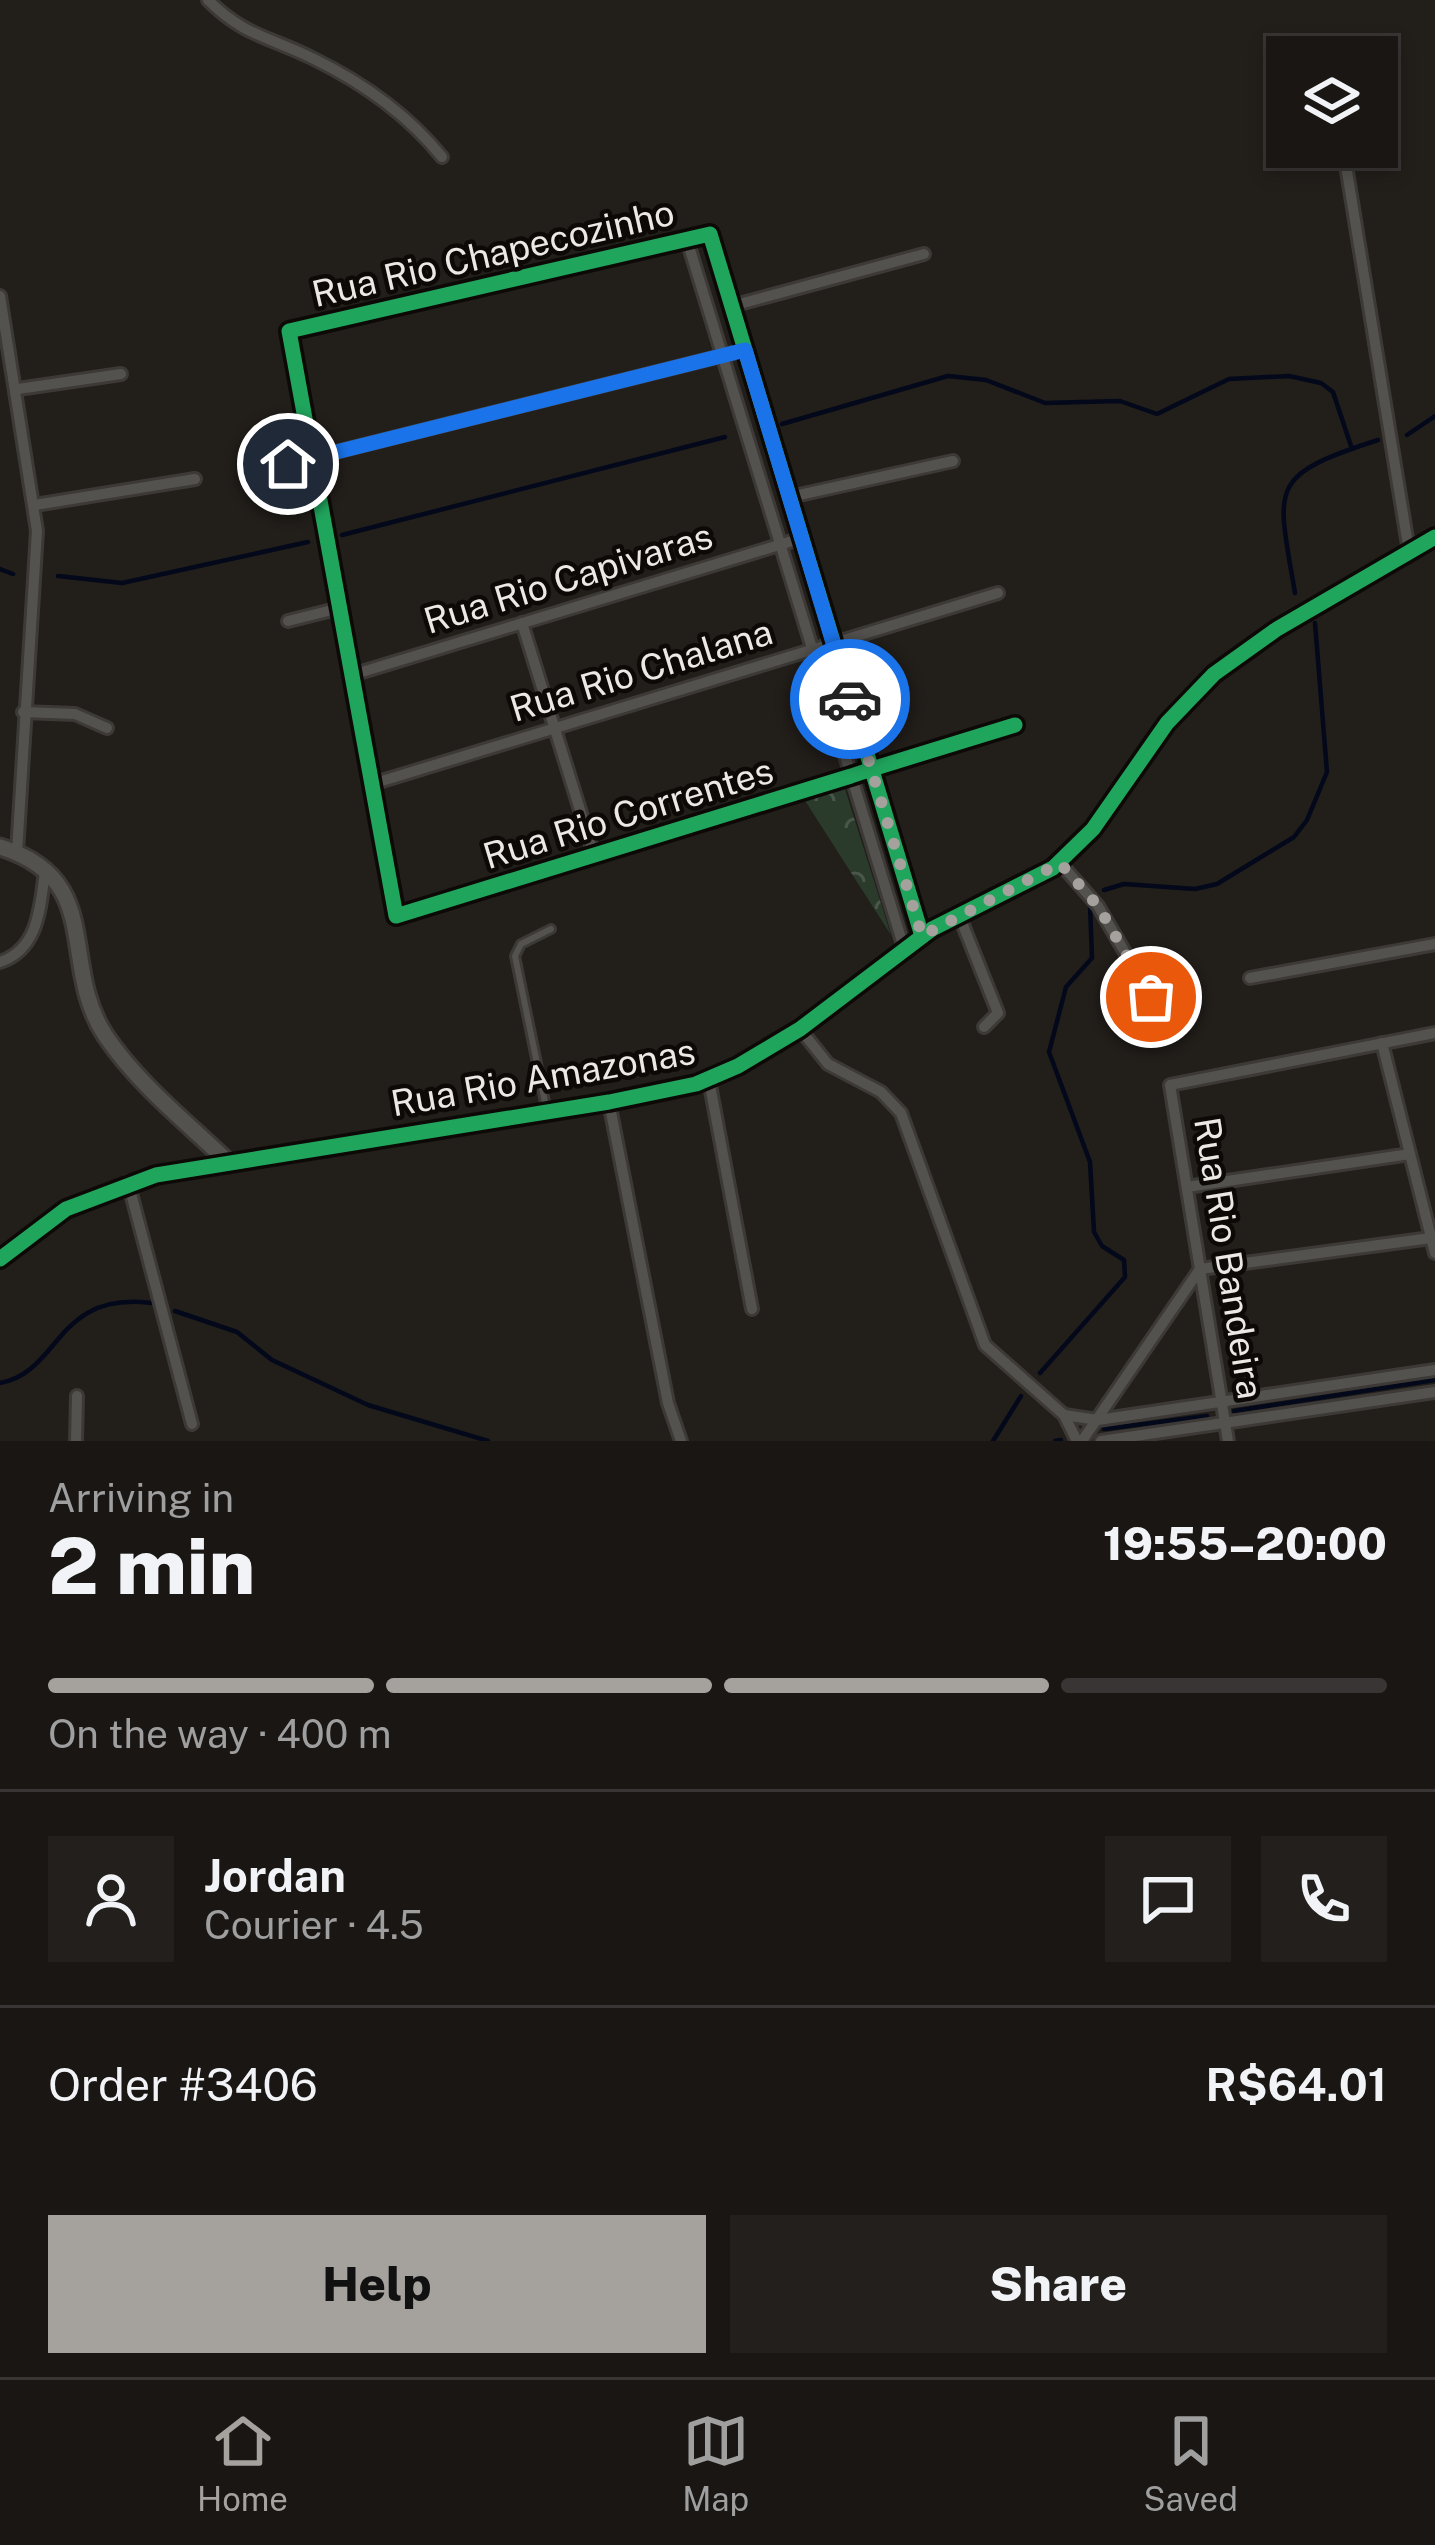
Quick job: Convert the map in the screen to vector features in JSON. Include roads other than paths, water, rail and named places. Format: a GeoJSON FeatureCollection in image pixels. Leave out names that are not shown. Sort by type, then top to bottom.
{"type":"FeatureCollection","features":[{"type":"Feature","properties":{"kind":"street"},"geometry":{"type":"LineString","coordinates":[[208,0],[235,28],[318,61],[380,99],[414,124],[442,157]]}},
{"type":"Feature","properties":{"kind":"street"},"geometry":{"type":"LineString","coordinates":[[1346,168],[1408,551]]}},
{"type":"Feature","properties":{"kind":"street","name":"Rua Rio Chapecozinho"},"geometry":{"type":"LineString","coordinates":[[312,458],[289,331],[710,234],[732,306]]}},
{"type":"Feature","properties":{"kind":"street"},"geometry":{"type":"LineString","coordinates":[[687,240],[904,948]]}},
{"type":"Feature","properties":{"kind":"street"},"geometry":{"type":"LineString","coordinates":[[922,936],[732,306],[924,254]]}},
{"type":"Feature","properties":{"kind":"street"},"geometry":{"type":"LineString","coordinates":[[0,296],[35,505],[37,547],[8,850],[45,868],[72,905],[90,998],[106,1036],[158,1096],[227,1161]]}},
{"type":"Feature","properties":{"kind":"street"},"geometry":{"type":"LineString","coordinates":[[264,470],[745,350]]}},
{"type":"Feature","properties":{"kind":"street"},"geometry":{"type":"LineString","coordinates":[[17,389],[121,374]]}},
{"type":"Feature","properties":{"kind":"street"},"geometry":{"type":"LineString","coordinates":[[312,458],[372,784]]}},
{"type":"Feature","properties":{"kind":"street"},"geometry":{"type":"LineString","coordinates":[[790,497],[953,461]]}},
{"type":"Feature","properties":{"kind":"street"},"geometry":{"type":"LineString","coordinates":[[35,505],[195,478]]}},
{"type":"Feature","properties":{"kind":"street","name":"Rua Rio Amazonas"},"geometry":{"type":"LineString","coordinates":[[0,1259],[66,1208],[128,1182],[227,1161],[609,1102],[709,1080],[800,1029],[922,936],[1060,863],[1093,829],[1167,723],[1214,674],[1277,629],[1435,537]]}},
{"type":"Feature","properties":{"kind":"street","name":"Rua Rio Capivaras"},"geometry":{"type":"LineString","coordinates":[[352,675],[802,538]]}},
{"type":"Feature","properties":{"kind":"street","name":"Rua Rio Chalana"},"geometry":{"type":"LineString","coordinates":[[372,784],[998,593]]}},
{"type":"Feature","properties":{"kind":"street"},"geometry":{"type":"LineString","coordinates":[[288,621],[340,608]]}},
{"type":"Feature","properties":{"kind":"street"},"geometry":{"type":"LineString","coordinates":[[522,623],[594,855]]}},
{"type":"Feature","properties":{"kind":"street"},"geometry":{"type":"LineString","coordinates":[[23,712],[75,714],[107,728]]}},
{"type":"Feature","properties":{"kind":"street","name":"Rua Rio Correntes"},"geometry":{"type":"LineString","coordinates":[[372,784],[396,916],[1015,725]]}},
{"type":"Feature","properties":{"kind":"street"},"geometry":{"type":"LineString","coordinates":[[1060,863],[1098,906],[1151,997]]}},
{"type":"Feature","properties":{"kind":"street"},"geometry":{"type":"LineString","coordinates":[[0,962],[20,953],[32,934],[45,868]]}},
{"type":"Feature","properties":{"kind":"street"},"geometry":{"type":"LineString","coordinates":[[959,915],[998,1013],[984,1027]]}},
{"type":"Feature","properties":{"kind":"street"},"geometry":{"type":"LineString","coordinates":[[1250,978],[1435,944]]}},
{"type":"Feature","properties":{"kind":"street"},"geometry":{"type":"LineString","coordinates":[[800,1029],[828,1064],[881,1092],[901,1113],[985,1345],[1064,1415],[1079,1441],[1200,1269],[1431,1238]]}},
{"type":"Feature","properties":{"kind":"street"},"geometry":{"type":"LineString","coordinates":[[1435,1033],[1382,1043],[1435,1253]]}},
{"type":"Feature","properties":{"kind":"street","name":"Rua Rio Bandeira"},"geometry":{"type":"LineString","coordinates":[[1228,1441],[1170,1085],[1382,1043]]}},
{"type":"Feature","properties":{"kind":"street"},"geometry":{"type":"LineString","coordinates":[[709,1080],[752,1309]]}},
{"type":"Feature","properties":{"kind":"street"},"geometry":{"type":"LineString","coordinates":[[609,1102],[668,1402],[681,1441]]}},
{"type":"Feature","properties":{"kind":"street"},"geometry":{"type":"LineString","coordinates":[[1187,1187],[1410,1154]]}},
{"type":"Feature","properties":{"kind":"street"},"geometry":{"type":"LineString","coordinates":[[128,1182],[192,1424]]}},
{"type":"Feature","properties":{"kind":"street"},"geometry":{"type":"LineString","coordinates":[[1064,1415],[1098,1420],[1435,1370]]}},
{"type":"Feature","properties":{"kind":"street"},"geometry":{"type":"LineString","coordinates":[[1101,1441],[1435,1392]]}},
{"type":"Feature","properties":{"kind":"street"},"geometry":{"type":"LineString","coordinates":[[76,1441],[77,1396]]}},
{"type":"Feature","properties":{"kind":"lane"},"geometry":{"type":"LineString","coordinates":[[547,1112],[515,956],[520,944],[551,928]]}},
{"type":"Feature","properties":{"kind":"waterway"},"geometry":{"type":"LineString","coordinates":[[782,424],[948,376],[986,380],[1045,403],[1120,401],[1157,414],[1229,379],[1289,376],[1321,383],[1333,392],[1352,449]]}},
{"type":"Feature","properties":{"kind":"waterway"},"geometry":{"type":"LineString","coordinates":[[1407,435],[1435,416]]}},
{"type":"Feature","properties":{"kind":"waterway"},"geometry":{"type":"LineString","coordinates":[[342,535],[725,437]]}},
{"type":"Feature","properties":{"kind":"waterway"},"geometry":{"type":"LineString","coordinates":[[1295,593],[1285,529],[1288,490],[1315,464],[1378,440]]}},
{"type":"Feature","properties":{"kind":"waterway"},"geometry":{"type":"LineString","coordinates":[[58,576],[122,583],[308,542]]}},
{"type":"Feature","properties":{"kind":"waterway"},"geometry":{"type":"LineString","coordinates":[[0,569],[13,574]]}},
{"type":"Feature","properties":{"kind":"waterway"},"geometry":{"type":"LineString","coordinates":[[1104,890],[1124,884],[1195,889],[1217,884],[1294,837],[1307,820],[1327,772],[1315,623]]}},
{"type":"Feature","properties":{"kind":"waterway"},"geometry":{"type":"LineString","coordinates":[[1040,1373],[1125,1277],[1124,1260],[1102,1246],[1094,1232],[1090,1162],[1049,1052],[1066,987],[1092,958],[1090,905]]}},
{"type":"Feature","properties":{"kind":"waterway"},"geometry":{"type":"LineString","coordinates":[[0,1383],[36,1364],[77,1320],[95,1309],[151,1303]]}},
{"type":"Feature","properties":{"kind":"waterway"},"geometry":{"type":"LineString","coordinates":[[175,1311],[237,1332],[272,1360],[368,1405],[488,1441]]}},
{"type":"Feature","properties":{"kind":"waterway"},"geometry":{"type":"LineString","coordinates":[[1234,1411],[1435,1380]]}},
{"type":"Feature","properties":{"kind":"waterway"},"geometry":{"type":"LineString","coordinates":[[993,1441],[1021,1396]]}},
{"type":"Feature","properties":{"kind":"waterway"},"geometry":{"type":"LineString","coordinates":[[1104,1429],[1207,1416]]}},
{"type":"Feature","properties":{"kind":"waterway"},"geometry":{"type":"LineString","coordinates":[[1055,1441],[1061,1440]]}}]}
